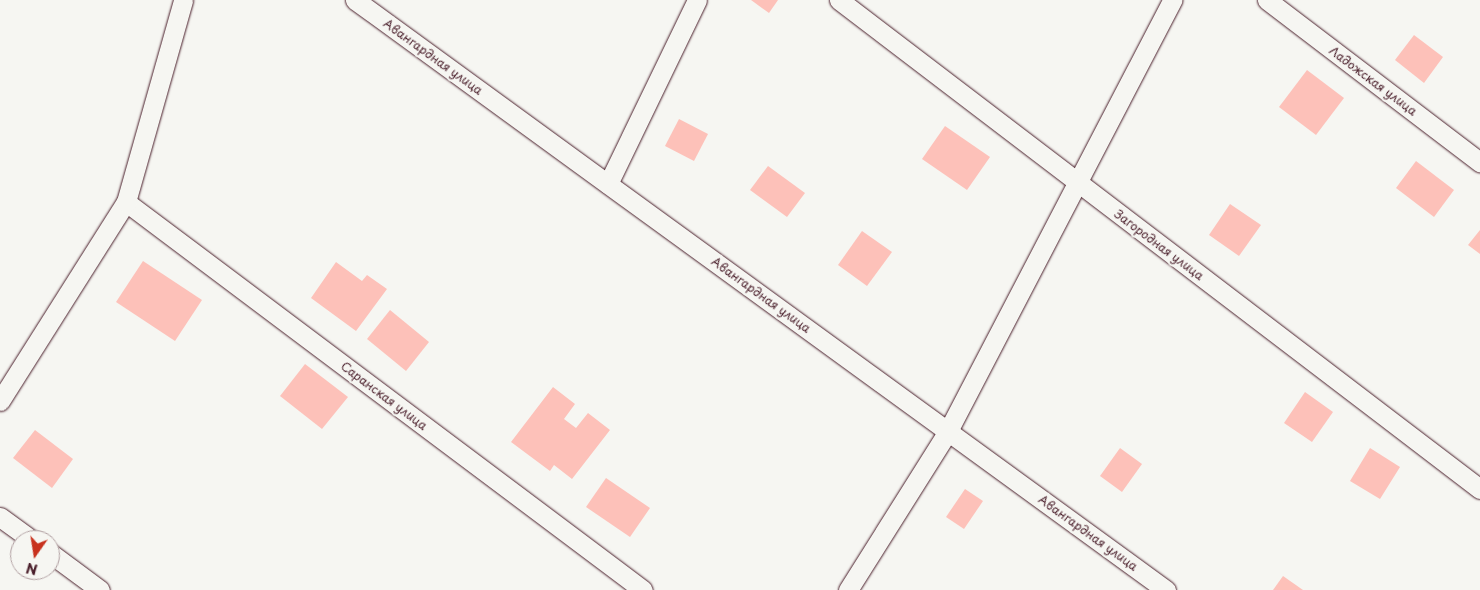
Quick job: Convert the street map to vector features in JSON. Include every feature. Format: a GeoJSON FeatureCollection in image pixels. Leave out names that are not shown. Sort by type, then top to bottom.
{"type":"FeatureCollection","features":[{"type":"Feature","properties":{"kind":"street"},"geometry":{"type":"LineString","coordinates":[[0,401],[126,202],[183,0]]}},
{"type":"Feature","properties":{"kind":"street","name":"Авангардная улица"},"geometry":{"type":"LineString","coordinates":[[355,0],[1166,590]]}},
{"type":"Feature","properties":{"kind":"street"},"geometry":{"type":"LineString","coordinates":[[608,184],[697,0]]}},
{"type":"Feature","properties":{"kind":"street","name":"Загородная улица"},"geometry":{"type":"LineString","coordinates":[[839,0],[1480,489]]}},
{"type":"Feature","properties":{"kind":"street"},"geometry":{"type":"LineString","coordinates":[[848,590],[948,431],[1172,0]]}},
{"type":"Feature","properties":{"kind":"street","name":"Ладожская улица"},"geometry":{"type":"LineString","coordinates":[[1267,0],[1480,162]]}},
{"type":"Feature","properties":{"kind":"street","name":"Саранская улица"},"geometry":{"type":"LineString","coordinates":[[126,202],[643,590]]}},
{"type":"Feature","properties":{"kind":"street"},"geometry":{"type":"LineString","coordinates":[[0,517],[18,530]]}},
{"type":"Feature","properties":{"kind":"street"},"geometry":{"type":"LineString","coordinates":[[60,561],[100,590]]}},
{"type":"Feature","properties":{"kind":"building"},"geometry":{"type":"Polygon","coordinates":[[[751,0],[778,0],[769,13],[751,0]]]}},
{"type":"Feature","properties":{"kind":"building"},"geometry":{"type":"Polygon","coordinates":[[[1414,35],[1443,57],[1424,83],[1395,60],[1414,35]]]}},
{"type":"Feature","properties":{"kind":"building"},"geometry":{"type":"Polygon","coordinates":[[[1307,70],[1344,98],[1316,135],[1279,107],[1307,70]]]}},
{"type":"Feature","properties":{"kind":"building"},"geometry":{"type":"Polygon","coordinates":[[[679,119],[708,134],[694,161],[665,146],[679,119]]]}},
{"type":"Feature","properties":{"kind":"building"},"geometry":{"type":"Polygon","coordinates":[[[945,126],[990,157],[967,190],[922,159],[945,126]]]}},
{"type":"Feature","properties":{"kind":"building"},"geometry":{"type":"Polygon","coordinates":[[[1416,161],[1454,190],[1434,217],[1396,188],[1416,161]]]}},
{"type":"Feature","properties":{"kind":"building"},"geometry":{"type":"Polygon","coordinates":[[[768,166],[805,193],[787,217],[750,190],[768,166]]]}},
{"type":"Feature","properties":{"kind":"building"},"geometry":{"type":"Polygon","coordinates":[[[1230,204],[1261,225],[1239,256],[1209,235],[1230,204]]]}},
{"type":"Feature","properties":{"kind":"building"},"geometry":{"type":"Polygon","coordinates":[[[1480,230],[1480,254],[1468,245],[1480,230]]]}},
{"type":"Feature","properties":{"kind":"building"},"geometry":{"type":"Polygon","coordinates":[[[862,231],[892,252],[867,286],[838,265],[862,231]]]}},
{"type":"Feature","properties":{"kind":"building"},"geometry":{"type":"Polygon","coordinates":[[[143,261],[202,300],[175,341],[116,302],[143,261]]]}},
{"type":"Feature","properties":{"kind":"building"},"geometry":{"type":"Polygon","coordinates":[[[336,262],[362,281],[367,275],[387,289],[356,331],[311,298],[336,262]]]}},
{"type":"Feature","properties":{"kind":"building"},"geometry":{"type":"Polygon","coordinates":[[[390,310],[429,342],[406,371],[367,339],[390,310]]]}},
{"type":"Feature","properties":{"kind":"building"},"geometry":{"type":"Polygon","coordinates":[[[305,364],[348,397],[322,429],[280,396],[305,364]]]}},
{"type":"Feature","properties":{"kind":"building"},"geometry":{"type":"Polygon","coordinates":[[[553,387],[575,404],[564,419],[576,428],[588,413],[610,430],[572,479],[554,465],[550,471],[511,442],[553,387]]]}},
{"type":"Feature","properties":{"kind":"building"},"geometry":{"type":"Polygon","coordinates":[[[1305,392],[1333,412],[1312,442],[1284,423],[1305,392]]]}},
{"type":"Feature","properties":{"kind":"building"},"geometry":{"type":"Polygon","coordinates":[[[35,430],[73,459],[52,488],[13,458],[35,430]]]}},
{"type":"Feature","properties":{"kind":"building"},"geometry":{"type":"Polygon","coordinates":[[[1120,448],[1142,464],[1122,492],[1100,476],[1120,448]]]}},
{"type":"Feature","properties":{"kind":"building"},"geometry":{"type":"Polygon","coordinates":[[[1370,448],[1400,467],[1380,499],[1350,481],[1370,448]]]}},
{"type":"Feature","properties":{"kind":"building"},"geometry":{"type":"Polygon","coordinates":[[[606,478],[650,508],[630,537],[586,507],[606,478]]]}},
{"type":"Feature","properties":{"kind":"building"},"geometry":{"type":"Polygon","coordinates":[[[965,489],[983,501],[964,529],[946,517],[965,489]]]}},
{"type":"Feature","properties":{"kind":"building"},"geometry":{"type":"Polygon","coordinates":[[[1283,576],[1303,590],[1273,590],[1283,576]]]}}]}
